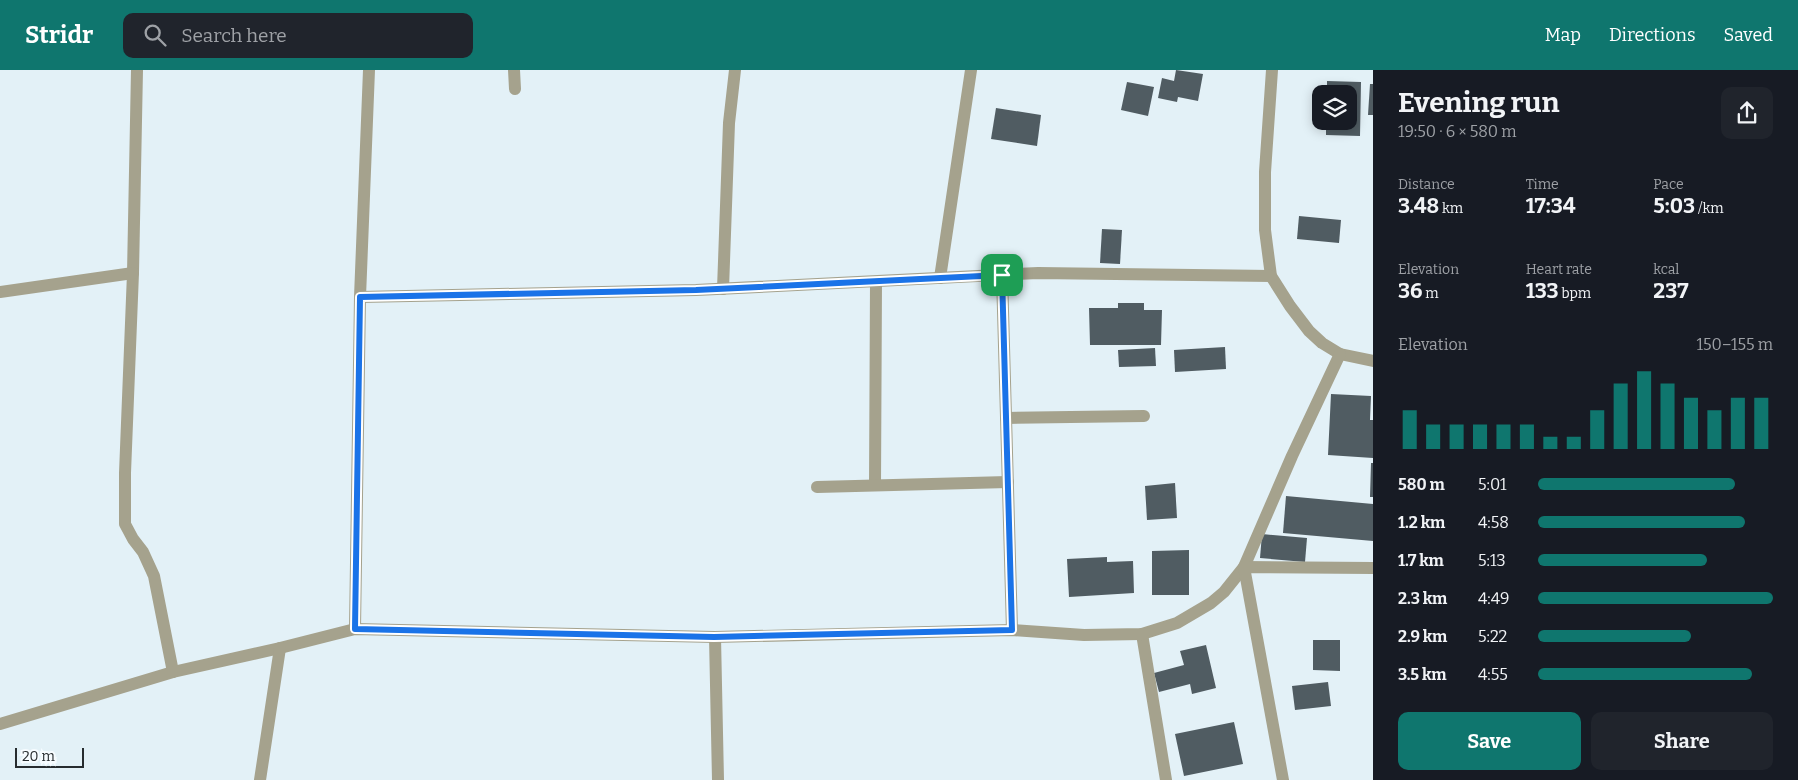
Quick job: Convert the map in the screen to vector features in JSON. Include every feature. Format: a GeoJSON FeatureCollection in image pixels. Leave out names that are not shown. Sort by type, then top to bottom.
{"type":"FeatureCollection","features":[{"type":"Feature","properties":{"kind":"street"},"geometry":{"type":"LineString","coordinates":[[138,70],[125,524],[143,552],[154,576],[173,672]]}},
{"type":"Feature","properties":{"kind":"street"},"geometry":{"type":"LineString","coordinates":[[355,629],[360,297],[369,70]]}},
{"type":"Feature","properties":{"kind":"street"},"geometry":{"type":"LineString","coordinates":[[514,70],[515,89]]}},
{"type":"Feature","properties":{"kind":"street"},"geometry":{"type":"LineString","coordinates":[[723,289],[729,123],[735,70]]}},
{"type":"Feature","properties":{"kind":"street"},"geometry":{"type":"LineString","coordinates":[[940,278],[971,70]]}},
{"type":"Feature","properties":{"kind":"street"},"geometry":{"type":"LineString","coordinates":[[1272,70],[1265,172],[1265,230],[1271,276],[1309,331],[1322,343],[1340,354],[1373,361]]}},
{"type":"Feature","properties":{"kind":"street"},"geometry":{"type":"LineString","coordinates":[[360,297],[723,289],[1038,272],[1271,276]]}},
{"type":"Feature","properties":{"kind":"street"},"geometry":{"type":"LineString","coordinates":[[0,292],[133,273]]}},
{"type":"Feature","properties":{"kind":"street"},"geometry":{"type":"LineString","coordinates":[[1002,275],[1012,630]]}},
{"type":"Feature","properties":{"kind":"street"},"geometry":{"type":"LineString","coordinates":[[875,485],[876,282]]}},
{"type":"Feature","properties":{"kind":"street"},"geometry":{"type":"LineString","coordinates":[[0,724],[173,672],[355,629],[714,637],[1012,630],[1084,635],[1142,634],[1177,623],[1211,603],[1224,592],[1244,567],[1292,456],[1340,354]]}},
{"type":"Feature","properties":{"kind":"street"},"geometry":{"type":"LineString","coordinates":[[1006,418],[1144,416]]}},
{"type":"Feature","properties":{"kind":"street"},"geometry":{"type":"LineString","coordinates":[[817,487],[1008,482]]}},
{"type":"Feature","properties":{"kind":"street"},"geometry":{"type":"LineString","coordinates":[[1244,567],[1373,568]]}},
{"type":"Feature","properties":{"kind":"street"},"geometry":{"type":"LineString","coordinates":[[1244,567],[1283,780]]}},
{"type":"Feature","properties":{"kind":"street"},"geometry":{"type":"LineString","coordinates":[[1142,634],[1166,780]]}},
{"type":"Feature","properties":{"kind":"street"},"geometry":{"type":"LineString","coordinates":[[714,637],[718,780]]}},
{"type":"Feature","properties":{"kind":"street"},"geometry":{"type":"LineString","coordinates":[[260,780],[280,648]]}},
{"type":"Feature","properties":{"kind":"building"},"geometry":{"type":"Polygon","coordinates":[[[1176,70],[1203,74],[1198,101],[1178,97],[1177,102],[1158,98],[1162,78],[1174,81],[1176,70]]]}},
{"type":"Feature","properties":{"kind":"building"},"geometry":{"type":"Polygon","coordinates":[[[1327,81],[1361,82],[1360,136],[1326,135],[1326,130],[1357,130],[1357,85],[1327,85],[1327,81]]]}},
{"type":"Feature","properties":{"kind":"building"},"geometry":{"type":"Polygon","coordinates":[[[1127,82],[1154,87],[1148,116],[1121,110],[1127,82]]]}},
{"type":"Feature","properties":{"kind":"building"},"geometry":{"type":"Polygon","coordinates":[[[1370,84],[1373,84],[1373,115],[1368,115],[1370,84]]]}},
{"type":"Feature","properties":{"kind":"building"},"geometry":{"type":"Polygon","coordinates":[[[996,108],[1041,115],[1037,146],[991,139],[996,108]]]}},
{"type":"Feature","properties":{"kind":"building"},"geometry":{"type":"Polygon","coordinates":[[[1299,216],[1341,220],[1339,243],[1297,239],[1299,216]]]}},
{"type":"Feature","properties":{"kind":"building"},"geometry":{"type":"Polygon","coordinates":[[[1102,229],[1122,230],[1120,264],[1100,263],[1102,229]]]}},
{"type":"Feature","properties":{"kind":"building"},"geometry":{"type":"Polygon","coordinates":[[[1118,303],[1144,303],[1144,310],[1162,310],[1161,345],[1090,345],[1089,308],[1118,308],[1118,303]]]}},
{"type":"Feature","properties":{"kind":"building"},"geometry":{"type":"Polygon","coordinates":[[[1225,347],[1226,369],[1175,372],[1174,350],[1225,347]]]}},
{"type":"Feature","properties":{"kind":"building"},"geometry":{"type":"Polygon","coordinates":[[[1155,348],[1156,366],[1119,367],[1118,350],[1155,348]]]}},
{"type":"Feature","properties":{"kind":"building"},"geometry":{"type":"Polygon","coordinates":[[[1331,394],[1371,396],[1370,420],[1373,420],[1373,458],[1328,455],[1331,394]]]}},
{"type":"Feature","properties":{"kind":"building"},"geometry":{"type":"Polygon","coordinates":[[[1371,463],[1373,463],[1373,497],[1370,497],[1371,463]]]}},
{"type":"Feature","properties":{"kind":"building"},"geometry":{"type":"Polygon","coordinates":[[[1175,483],[1177,518],[1147,520],[1145,486],[1175,483]]]}},
{"type":"Feature","properties":{"kind":"building"},"geometry":{"type":"Polygon","coordinates":[[[1286,496],[1373,504],[1373,541],[1283,533],[1286,496]]]}},
{"type":"Feature","properties":{"kind":"building"},"geometry":{"type":"Polygon","coordinates":[[[1262,534],[1307,538],[1305,562],[1260,558],[1262,534]]]}},
{"type":"Feature","properties":{"kind":"building"},"geometry":{"type":"Polygon","coordinates":[[[1189,550],[1189,595],[1152,595],[1152,551],[1189,550]]]}},
{"type":"Feature","properties":{"kind":"building"},"geometry":{"type":"Polygon","coordinates":[[[1107,557],[1107,562],[1133,561],[1134,593],[1069,597],[1067,559],[1107,557]]]}},
{"type":"Feature","properties":{"kind":"building"},"geometry":{"type":"Polygon","coordinates":[[[1313,640],[1340,640],[1340,671],[1313,670],[1313,640]]]}},
{"type":"Feature","properties":{"kind":"building"},"geometry":{"type":"Polygon","coordinates":[[[1206,645],[1216,688],[1192,694],[1190,684],[1159,692],[1154,673],[1184,665],[1180,651],[1206,645]]]}},
{"type":"Feature","properties":{"kind":"building"},"geometry":{"type":"Polygon","coordinates":[[[1328,682],[1331,706],[1295,710],[1292,686],[1328,682]]]}},
{"type":"Feature","properties":{"kind":"building"},"geometry":{"type":"Polygon","coordinates":[[[1234,722],[1243,764],[1184,776],[1175,734],[1234,722]]]}},
{"type":"Feature","properties":{"kind":"route"},"geometry":{"type":"LineString","coordinates":[[1002,275],[1012,630],[714,637],[355,629],[360,297],[696,290],[1002,275]]}}]}
